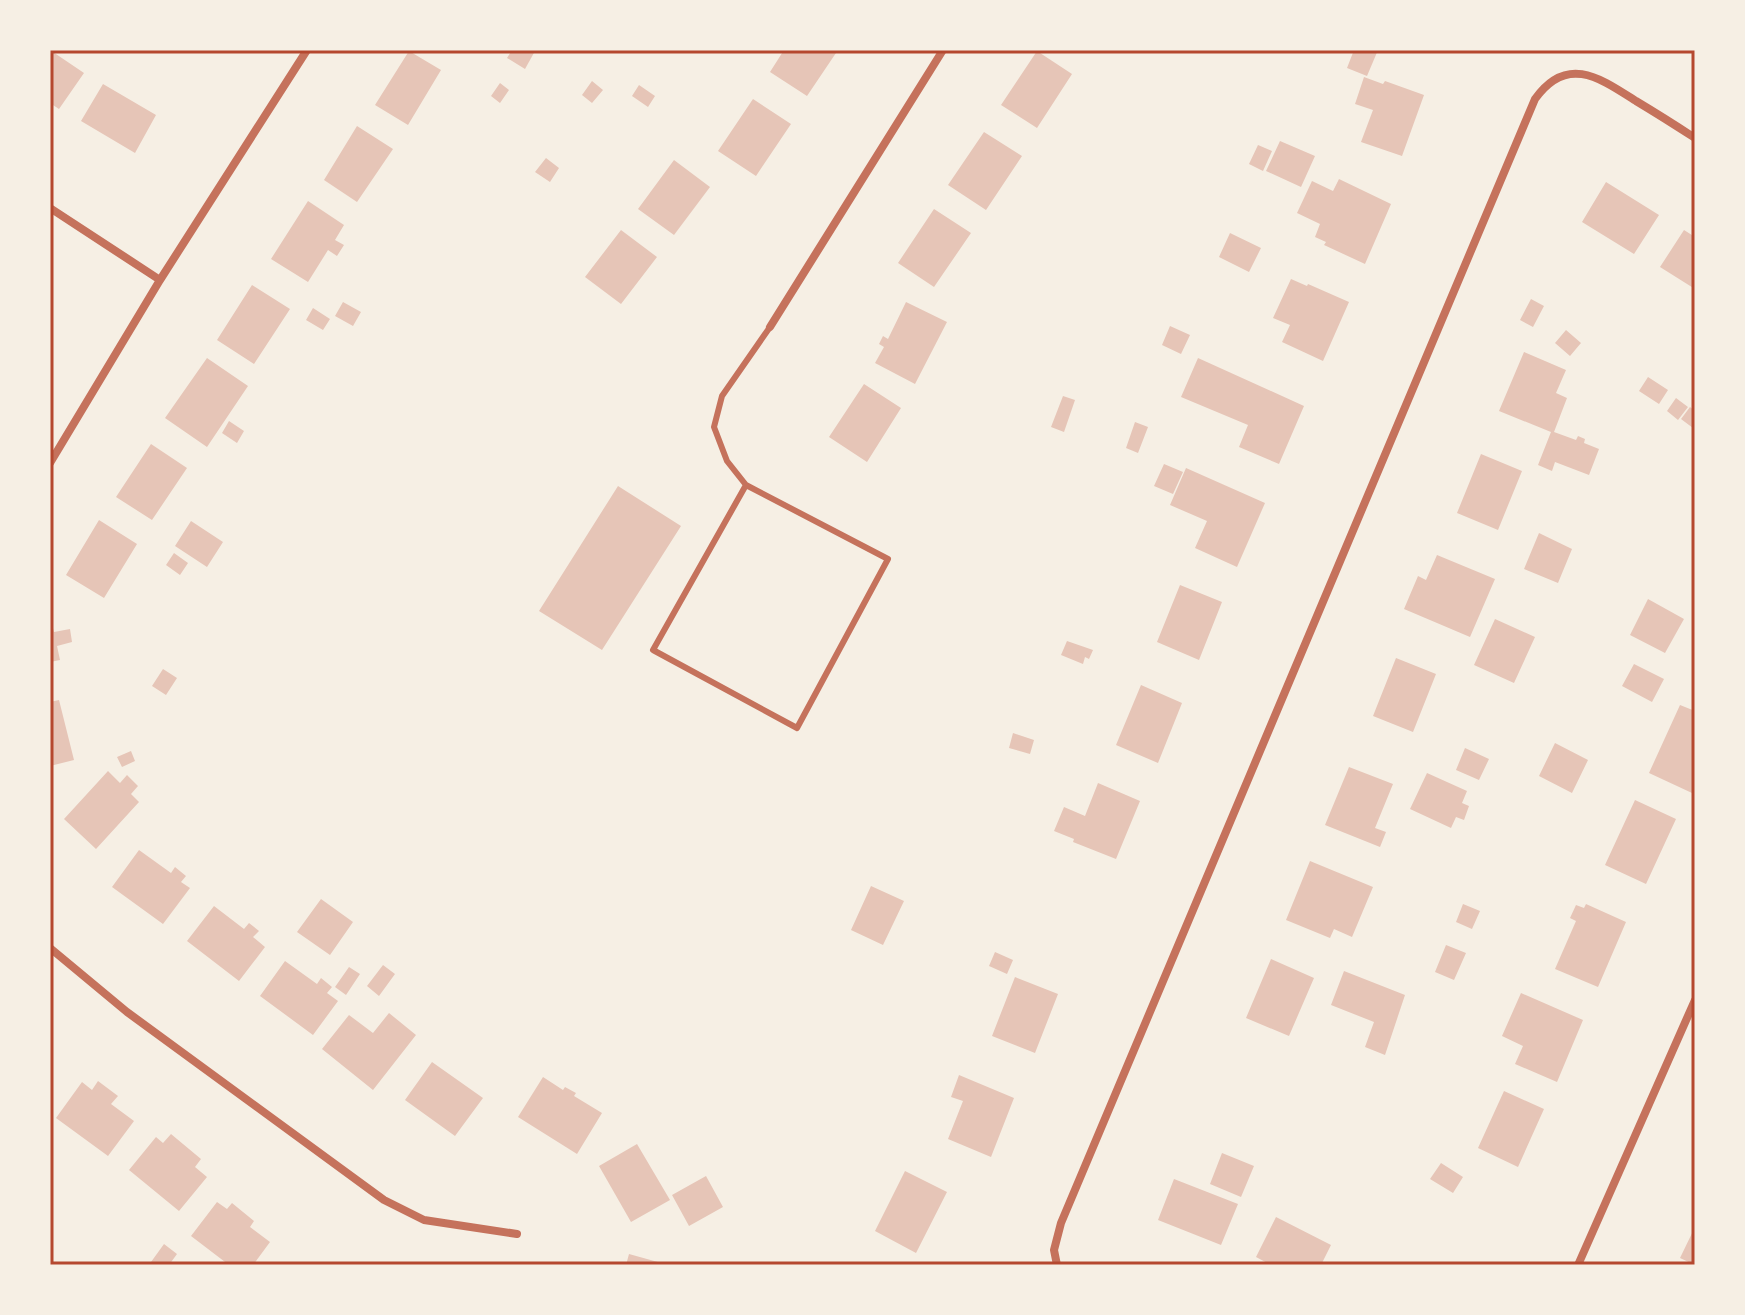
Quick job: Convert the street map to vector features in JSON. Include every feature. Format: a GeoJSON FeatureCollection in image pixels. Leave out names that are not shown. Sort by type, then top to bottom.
{"type":"FeatureCollection","features":[{"type":"Feature","properties":{"kind":"street"},"geometry":{"type":"LineString","coordinates":[[50,463],[160,280],[307,50]]}},
{"type":"Feature","properties":{"kind":"street"},"geometry":{"type":"LineString","coordinates":[[770,327],[943,50]]}},
{"type":"Feature","properties":{"kind":"street"},"geometry":{"type":"LineString","coordinates":[[1057,1265],[1054,1250],[1061,1223],[1535,99],[1546,84],[1560,76],[1596,76],[1695,138]]}},
{"type":"Feature","properties":{"kind":"street"},"geometry":{"type":"LineString","coordinates":[[50,208],[160,280]]}},
{"type":"Feature","properties":{"kind":"street"},"geometry":{"type":"LineString","coordinates":[[50,948],[127,1012],[384,1200],[424,1220],[517,1234]]}},
{"type":"Feature","properties":{"kind":"street"},"geometry":{"type":"LineString","coordinates":[[1578,1265],[1695,1000]]}},
{"type":"Feature","properties":{"kind":"lane"},"geometry":{"type":"LineString","coordinates":[[746,485],[653,650],[797,728],[888,559],[746,485],[727,461],[714,427],[722,396],[770,327]]}},
{"type":"Feature","properties":{"kind":"building"},"geometry":{"type":"Polygon","coordinates":[[[50,50],[84,73],[59,109],[50,103],[50,50]]]}},
{"type":"Feature","properties":{"kind":"building"},"geometry":{"type":"Polygon","coordinates":[[[512,50],[535,51],[525,69],[507,58],[512,50]]]}},
{"type":"Feature","properties":{"kind":"building"},"geometry":{"type":"Polygon","coordinates":[[[784,50],[838,50],[807,96],[770,72],[784,50]]]}},
{"type":"Feature","properties":{"kind":"building"},"geometry":{"type":"Polygon","coordinates":[[[1354,50],[1378,50],[1367,76],[1347,68],[1354,50]]]}},
{"type":"Feature","properties":{"kind":"building"},"geometry":{"type":"Polygon","coordinates":[[[409,51],[441,70],[408,125],[375,105],[409,51]]]}},
{"type":"Feature","properties":{"kind":"building"},"geometry":{"type":"Polygon","coordinates":[[[1037,51],[1072,74],[1037,128],[1001,105],[1037,51]]]}},
{"type":"Feature","properties":{"kind":"building"},"geometry":{"type":"Polygon","coordinates":[[[1364,77],[1424,95],[1402,156],[1361,142],[1373,110],[1355,104],[1364,77]]]}},
{"type":"Feature","properties":{"kind":"building"},"geometry":{"type":"Polygon","coordinates":[[[592,81],[603,90],[592,103],[582,95],[592,81]]]}},
{"type":"Feature","properties":{"kind":"building"},"geometry":{"type":"Polygon","coordinates":[[[500,83],[509,90],[500,103],[491,96],[500,83]]]}},
{"type":"Feature","properties":{"kind":"building"},"geometry":{"type":"Polygon","coordinates":[[[103,84],[156,115],[135,153],[81,121],[103,84]]]}},
{"type":"Feature","properties":{"kind":"building"},"geometry":{"type":"Polygon","coordinates":[[[639,85],[655,96],[648,107],[632,96],[639,85]]]}},
{"type":"Feature","properties":{"kind":"building"},"geometry":{"type":"Polygon","coordinates":[[[753,99],[791,124],[756,176],[718,151],[753,99]]]}},
{"type":"Feature","properties":{"kind":"building"},"geometry":{"type":"Polygon","coordinates":[[[357,126],[393,149],[357,202],[324,180],[357,126]]]}},
{"type":"Feature","properties":{"kind":"building"},"geometry":{"type":"Polygon","coordinates":[[[984,132],[1022,156],[986,210],[948,185],[984,132]]]}},
{"type":"Feature","properties":{"kind":"building"},"geometry":{"type":"Polygon","coordinates":[[[1280,141],[1315,156],[1301,187],[1266,171],[1280,141]]]}},
{"type":"Feature","properties":{"kind":"building"},"geometry":{"type":"Polygon","coordinates":[[[1258,145],[1272,151],[1263,171],[1249,164],[1258,145]]]}},
{"type":"Feature","properties":{"kind":"building"},"geometry":{"type":"Polygon","coordinates":[[[546,158],[559,168],[550,182],[535,172],[546,158]]]}},
{"type":"Feature","properties":{"kind":"building"},"geometry":{"type":"Polygon","coordinates":[[[674,160],[710,187],[674,235],[638,209],[674,160]]]}},
{"type":"Feature","properties":{"kind":"building"},"geometry":{"type":"Polygon","coordinates":[[[1339,179],[1391,204],[1365,264],[1324,245],[1326,242],[1315,237],[1320,224],[1297,213],[1312,181],[1333,191],[1339,179]]]}},
{"type":"Feature","properties":{"kind":"building"},"geometry":{"type":"Polygon","coordinates":[[[1606,182],[1659,215],[1634,254],[1582,222],[1606,182]]]}},
{"type":"Feature","properties":{"kind":"building"},"geometry":{"type":"Polygon","coordinates":[[[308,201],[344,225],[335,240],[344,245],[337,256],[328,250],[308,282],[271,259],[308,201]]]}},
{"type":"Feature","properties":{"kind":"building"},"geometry":{"type":"Polygon","coordinates":[[[934,209],[971,233],[934,287],[898,263],[934,209]]]}},
{"type":"Feature","properties":{"kind":"building"},"geometry":{"type":"Polygon","coordinates":[[[621,230],[657,257],[621,304],[585,277],[621,230]]]}},
{"type":"Feature","properties":{"kind":"building"},"geometry":{"type":"Polygon","coordinates":[[[1684,230],[1695,237],[1695,289],[1660,267],[1684,230]]]}},
{"type":"Feature","properties":{"kind":"building"},"geometry":{"type":"Polygon","coordinates":[[[1230,233],[1261,248],[1249,272],[1219,257],[1230,233]]]}},
{"type":"Feature","properties":{"kind":"building"},"geometry":{"type":"Polygon","coordinates":[[[1291,279],[1349,302],[1323,361],[1282,342],[1290,325],[1273,318],[1291,279]]]}},
{"type":"Feature","properties":{"kind":"building"},"geometry":{"type":"Polygon","coordinates":[[[252,285],[290,309],[254,364],[217,340],[252,285]]]}},
{"type":"Feature","properties":{"kind":"building"},"geometry":{"type":"Polygon","coordinates":[[[1531,299],[1544,306],[1533,327],[1520,320],[1531,299]]]}},
{"type":"Feature","properties":{"kind":"building"},"geometry":{"type":"Polygon","coordinates":[[[343,302],[361,312],[353,326],[335,316],[343,302]]]}},
{"type":"Feature","properties":{"kind":"building"},"geometry":{"type":"Polygon","coordinates":[[[906,302],[947,322],[915,384],[875,363],[884,347],[879,344],[883,336],[888,339],[906,302]]]}},
{"type":"Feature","properties":{"kind":"building"},"geometry":{"type":"Polygon","coordinates":[[[313,308],[330,319],[323,330],[306,320],[313,308]]]}},
{"type":"Feature","properties":{"kind":"building"},"geometry":{"type":"Polygon","coordinates":[[[1170,326],[1190,335],[1181,354],[1162,345],[1170,326]]]}},
{"type":"Feature","properties":{"kind":"building"},"geometry":{"type":"Polygon","coordinates":[[[1566,330],[1581,343],[1570,356],[1555,343],[1566,330]]]}},
{"type":"Feature","properties":{"kind":"building"},"geometry":{"type":"Polygon","coordinates":[[[1524,352],[1566,370],[1556,393],[1567,398],[1554,432],[1576,440],[1578,436],[1585,439],[1584,443],[1599,449],[1589,475],[1555,462],[1552,471],[1538,465],[1551,432],[1499,411],[1524,352]]]}},
{"type":"Feature","properties":{"kind":"building"},"geometry":{"type":"Polygon","coordinates":[[[207,358],[248,386],[207,447],[165,418],[207,358]]]}},
{"type":"Feature","properties":{"kind":"building"},"geometry":{"type":"Polygon","coordinates":[[[1198,358],[1304,406],[1279,464],[1239,447],[1248,425],[1181,397],[1198,358]]]}},
{"type":"Feature","properties":{"kind":"building"},"geometry":{"type":"Polygon","coordinates":[[[1648,377],[1668,390],[1659,404],[1639,391],[1648,377]]]}},
{"type":"Feature","properties":{"kind":"building"},"geometry":{"type":"Polygon","coordinates":[[[864,384],[901,408],[867,462],[829,437],[864,384]]]}},
{"type":"Feature","properties":{"kind":"building"},"geometry":{"type":"Polygon","coordinates":[[[1063,396],[1075,400],[1064,432],[1051,427],[1063,396]]]}},
{"type":"Feature","properties":{"kind":"building"},"geometry":{"type":"Polygon","coordinates":[[[1676,398],[1688,407],[1678,420],[1667,411],[1676,398]]]}},
{"type":"Feature","properties":{"kind":"building"},"geometry":{"type":"Polygon","coordinates":[[[1690,407],[1695,411],[1693,428],[1681,419],[1690,407]]]}},
{"type":"Feature","properties":{"kind":"building"},"geometry":{"type":"Polygon","coordinates":[[[229,421],[244,431],[237,443],[222,433],[229,421]]]}},
{"type":"Feature","properties":{"kind":"building"},"geometry":{"type":"Polygon","coordinates":[[[1135,422],[1148,427],[1138,453],[1126,448],[1135,422]]]}},
{"type":"Feature","properties":{"kind":"building"},"geometry":{"type":"Polygon","coordinates":[[[151,444],[187,468],[152,520],[116,497],[151,444]]]}},
{"type":"Feature","properties":{"kind":"building"},"geometry":{"type":"Polygon","coordinates":[[[1481,454],[1522,471],[1498,530],[1457,513],[1481,454]]]}},
{"type":"Feature","properties":{"kind":"building"},"geometry":{"type":"Polygon","coordinates":[[[1164,464],[1183,472],[1173,494],[1154,486],[1164,464]]]}},
{"type":"Feature","properties":{"kind":"building"},"geometry":{"type":"Polygon","coordinates":[[[1186,468],[1265,503],[1237,567],[1195,548],[1207,521],[1170,505],[1186,468]]]}},
{"type":"Feature","properties":{"kind":"building"},"geometry":{"type":"Polygon","coordinates":[[[618,486],[681,526],[602,650],[539,611],[618,486]]]}},
{"type":"Feature","properties":{"kind":"building"},"geometry":{"type":"Polygon","coordinates":[[[99,520],[137,544],[104,598],[66,575],[99,520]]]}},
{"type":"Feature","properties":{"kind":"building"},"geometry":{"type":"Polygon","coordinates":[[[191,521],[223,542],[207,567],[175,546],[191,521]]]}},
{"type":"Feature","properties":{"kind":"building"},"geometry":{"type":"Polygon","coordinates":[[[1539,533],[1572,549],[1558,583],[1524,569],[1539,533]]]}},
{"type":"Feature","properties":{"kind":"building"},"geometry":{"type":"Polygon","coordinates":[[[174,553],[188,563],[180,575],[166,565],[174,553]]]}},
{"type":"Feature","properties":{"kind":"building"},"geometry":{"type":"Polygon","coordinates":[[[1437,555],[1495,579],[1470,637],[1404,609],[1418,576],[1426,580],[1437,555]]]}},
{"type":"Feature","properties":{"kind":"building"},"geometry":{"type":"Polygon","coordinates":[[[1180,585],[1222,602],[1199,660],[1157,642],[1180,585]]]}},
{"type":"Feature","properties":{"kind":"building"},"geometry":{"type":"Polygon","coordinates":[[[1648,599],[1684,619],[1665,653],[1630,635],[1648,599]]]}},
{"type":"Feature","properties":{"kind":"building"},"geometry":{"type":"Polygon","coordinates":[[[50,617],[54,632],[70,629],[72,642],[57,646],[60,660],[50,662],[50,617]]]}},
{"type":"Feature","properties":{"kind":"building"},"geometry":{"type":"Polygon","coordinates":[[[1495,619],[1535,637],[1514,683],[1474,665],[1495,619]]]}},
{"type":"Feature","properties":{"kind":"building"},"geometry":{"type":"Polygon","coordinates":[[[1067,641],[1093,650],[1089,659],[1085,657],[1083,664],[1061,655],[1067,641]]]}},
{"type":"Feature","properties":{"kind":"building"},"geometry":{"type":"Polygon","coordinates":[[[1396,658],[1436,674],[1413,732],[1373,716],[1396,658]]]}},
{"type":"Feature","properties":{"kind":"building"},"geometry":{"type":"Polygon","coordinates":[[[1634,664],[1664,679],[1652,702],[1622,686],[1634,664]]]}},
{"type":"Feature","properties":{"kind":"building"},"geometry":{"type":"Polygon","coordinates":[[[163,669],[177,678],[166,695],[152,686],[163,669]]]}},
{"type":"Feature","properties":{"kind":"building"},"geometry":{"type":"Polygon","coordinates":[[[1141,685],[1182,703],[1158,763],[1116,745],[1141,685]]]}},
{"type":"Feature","properties":{"kind":"building"},"geometry":{"type":"Polygon","coordinates":[[[59,700],[74,760],[50,766],[50,702],[59,700]]]}},
{"type":"Feature","properties":{"kind":"building"},"geometry":{"type":"Polygon","coordinates":[[[1680,705],[1695,711],[1695,787],[1692,793],[1649,773],[1680,705]]]}},
{"type":"Feature","properties":{"kind":"building"},"geometry":{"type":"Polygon","coordinates":[[[1013,733],[1034,740],[1030,754],[1009,748],[1013,733]]]}},
{"type":"Feature","properties":{"kind":"building"},"geometry":{"type":"Polygon","coordinates":[[[1555,743],[1588,760],[1572,793],[1539,776],[1555,743]]]}},
{"type":"Feature","properties":{"kind":"building"},"geometry":{"type":"Polygon","coordinates":[[[1465,748],[1489,759],[1479,780],[1456,770],[1465,748]]]}},
{"type":"Feature","properties":{"kind":"building"},"geometry":{"type":"Polygon","coordinates":[[[131,751],[135,761],[122,767],[117,757],[131,751]]]}},
{"type":"Feature","properties":{"kind":"building"},"geometry":{"type":"Polygon","coordinates":[[[1349,767],[1393,784],[1375,828],[1386,832],[1380,847],[1325,825],[1349,767]]]}},
{"type":"Feature","properties":{"kind":"building"},"geometry":{"type":"Polygon","coordinates":[[[108,771],[120,783],[127,775],[138,786],[131,794],[139,802],[96,849],[64,819],[108,771]]]}},
{"type":"Feature","properties":{"kind":"building"},"geometry":{"type":"Polygon","coordinates":[[[1427,773],[1467,791],[1462,803],[1469,806],[1464,820],[1456,817],[1451,828],[1410,809],[1427,773]]]}},
{"type":"Feature","properties":{"kind":"building"},"geometry":{"type":"Polygon","coordinates":[[[1098,783],[1140,801],[1116,859],[1054,831],[1064,807],[1085,816],[1098,783]]]}},
{"type":"Feature","properties":{"kind":"building"},"geometry":{"type":"Polygon","coordinates":[[[1635,800],[1676,819],[1646,884],[1605,865],[1635,800]]]}},
{"type":"Feature","properties":{"kind":"building"},"geometry":{"type":"Polygon","coordinates":[[[139,850],[171,873],[175,867],[186,876],[181,882],[190,888],[163,924],[112,887],[139,850]]]}},
{"type":"Feature","properties":{"kind":"building"},"geometry":{"type":"Polygon","coordinates":[[[1310,861],[1373,887],[1352,937],[1334,929],[1330,938],[1286,920],[1310,861]]]}},
{"type":"Feature","properties":{"kind":"building"},"geometry":{"type":"Polygon","coordinates":[[[871,886],[904,901],[883,945],[851,930],[871,886]]]}},
{"type":"Feature","properties":{"kind":"building"},"geometry":{"type":"Polygon","coordinates":[[[321,899],[353,922],[330,955],[297,932],[321,899]]]}},
{"type":"Feature","properties":{"kind":"building"},"geometry":{"type":"Polygon","coordinates":[[[1463,904],[1480,911],[1472,929],[1456,922],[1463,904]]]}},
{"type":"Feature","properties":{"kind":"building"},"geometry":{"type":"Polygon","coordinates":[[[1586,904],[1626,922],[1598,987],[1555,969],[1576,921],[1570,918],[1576,905],[1584,908],[1586,904]]]}},
{"type":"Feature","properties":{"kind":"building"},"geometry":{"type":"Polygon","coordinates":[[[214,906],[244,929],[249,923],[259,931],[253,937],[265,947],[239,981],[187,941],[214,906]]]}},
{"type":"Feature","properties":{"kind":"building"},"geometry":{"type":"Polygon","coordinates":[[[1446,945],[1466,953],[1454,980],[1435,972],[1446,945]]]}},
{"type":"Feature","properties":{"kind":"building"},"geometry":{"type":"Polygon","coordinates":[[[995,952],[1013,960],[1007,974],[989,966],[995,952]]]}},
{"type":"Feature","properties":{"kind":"building"},"geometry":{"type":"Polygon","coordinates":[[[1271,959],[1314,978],[1289,1036],[1246,1018],[1271,959]]]}},
{"type":"Feature","properties":{"kind":"building"},"geometry":{"type":"Polygon","coordinates":[[[285,961],[317,984],[321,978],[332,987],[327,993],[338,1001],[313,1035],[260,996],[285,961]]]}},
{"type":"Feature","properties":{"kind":"building"},"geometry":{"type":"Polygon","coordinates":[[[383,965],[395,974],[379,996],[367,986],[383,965]]]}},
{"type":"Feature","properties":{"kind":"building"},"geometry":{"type":"Polygon","coordinates":[[[349,967],[360,974],[346,995],[335,987],[349,967]]]}},
{"type":"Feature","properties":{"kind":"building"},"geometry":{"type":"Polygon","coordinates":[[[1344,971],[1405,995],[1385,1055],[1365,1047],[1374,1022],[1331,1005],[1344,971]]]}},
{"type":"Feature","properties":{"kind":"building"},"geometry":{"type":"Polygon","coordinates":[[[1015,977],[1058,994],[1035,1053],[992,1036],[1015,977]]]}},
{"type":"Feature","properties":{"kind":"building"},"geometry":{"type":"Polygon","coordinates":[[[1521,993],[1583,1020],[1557,1082],[1515,1064],[1523,1046],[1502,1036],[1521,993]]]}},
{"type":"Feature","properties":{"kind":"building"},"geometry":{"type":"Polygon","coordinates":[[[389,1013],[416,1035],[373,1090],[322,1049],[349,1015],[373,1033],[389,1013]]]}},
{"type":"Feature","properties":{"kind":"building"},"geometry":{"type":"Polygon","coordinates":[[[432,1062],[483,1098],[455,1136],[405,1100],[432,1062]]]}},
{"type":"Feature","properties":{"kind":"building"},"geometry":{"type":"Polygon","coordinates":[[[959,1075],[1014,1098],[991,1157],[948,1139],[963,1101],[951,1097],[959,1075]]]}},
{"type":"Feature","properties":{"kind":"building"},"geometry":{"type":"Polygon","coordinates":[[[543,1077],[563,1090],[565,1087],[576,1093],[574,1096],[602,1113],[577,1154],[518,1117],[543,1077]]]}},
{"type":"Feature","properties":{"kind":"building"},"geometry":{"type":"Polygon","coordinates":[[[98,1081],[118,1096],[111,1104],[134,1121],[108,1156],[56,1118],[82,1082],[92,1090],[98,1081]]]}},
{"type":"Feature","properties":{"kind":"building"},"geometry":{"type":"Polygon","coordinates":[[[1504,1091],[1544,1109],[1518,1167],[1478,1148],[1504,1091]]]}},
{"type":"Feature","properties":{"kind":"building"},"geometry":{"type":"Polygon","coordinates":[[[171,1134],[201,1159],[195,1167],[207,1177],[179,1211],[129,1170],[156,1137],[163,1143],[171,1134]]]}},
{"type":"Feature","properties":{"kind":"building"},"geometry":{"type":"Polygon","coordinates":[[[637,1144],[670,1200],[631,1222],[599,1166],[637,1144]]]}},
{"type":"Feature","properties":{"kind":"building"},"geometry":{"type":"Polygon","coordinates":[[[1222,1153],[1254,1166],[1241,1197],[1210,1184],[1222,1153]]]}},
{"type":"Feature","properties":{"kind":"building"},"geometry":{"type":"Polygon","coordinates":[[[1441,1163],[1463,1177],[1453,1193],[1430,1179],[1441,1163]]]}},
{"type":"Feature","properties":{"kind":"building"},"geometry":{"type":"Polygon","coordinates":[[[905,1171],[947,1192],[916,1253],[875,1231],[905,1171]]]}},
{"type":"Feature","properties":{"kind":"building"},"geometry":{"type":"Polygon","coordinates":[[[706,1176],[723,1207],[689,1226],[672,1195],[706,1176]]]}},
{"type":"Feature","properties":{"kind":"building"},"geometry":{"type":"Polygon","coordinates":[[[1174,1179],[1238,1204],[1221,1245],[1158,1220],[1174,1179]]]}},
{"type":"Feature","properties":{"kind":"building"},"geometry":{"type":"Polygon","coordinates":[[[217,1202],[227,1209],[232,1203],[254,1221],[250,1227],[270,1242],[253,1265],[229,1265],[191,1236],[217,1202]]]}},
{"type":"Feature","properties":{"kind":"building"},"geometry":{"type":"Polygon","coordinates":[[[1276,1217],[1331,1245],[1321,1265],[1271,1265],[1256,1257],[1276,1217]]]}},
{"type":"Feature","properties":{"kind":"building"},"geometry":{"type":"Polygon","coordinates":[[[1695,1227],[1695,1265],[1680,1258],[1695,1227]]]}},
{"type":"Feature","properties":{"kind":"building"},"geometry":{"type":"Polygon","coordinates":[[[164,1244],[177,1254],[169,1265],[155,1265],[151,1262],[164,1244]]]}},
{"type":"Feature","properties":{"kind":"building"},"geometry":{"type":"Polygon","coordinates":[[[629,1254],[665,1264],[626,1265],[629,1254]]]}}]}
